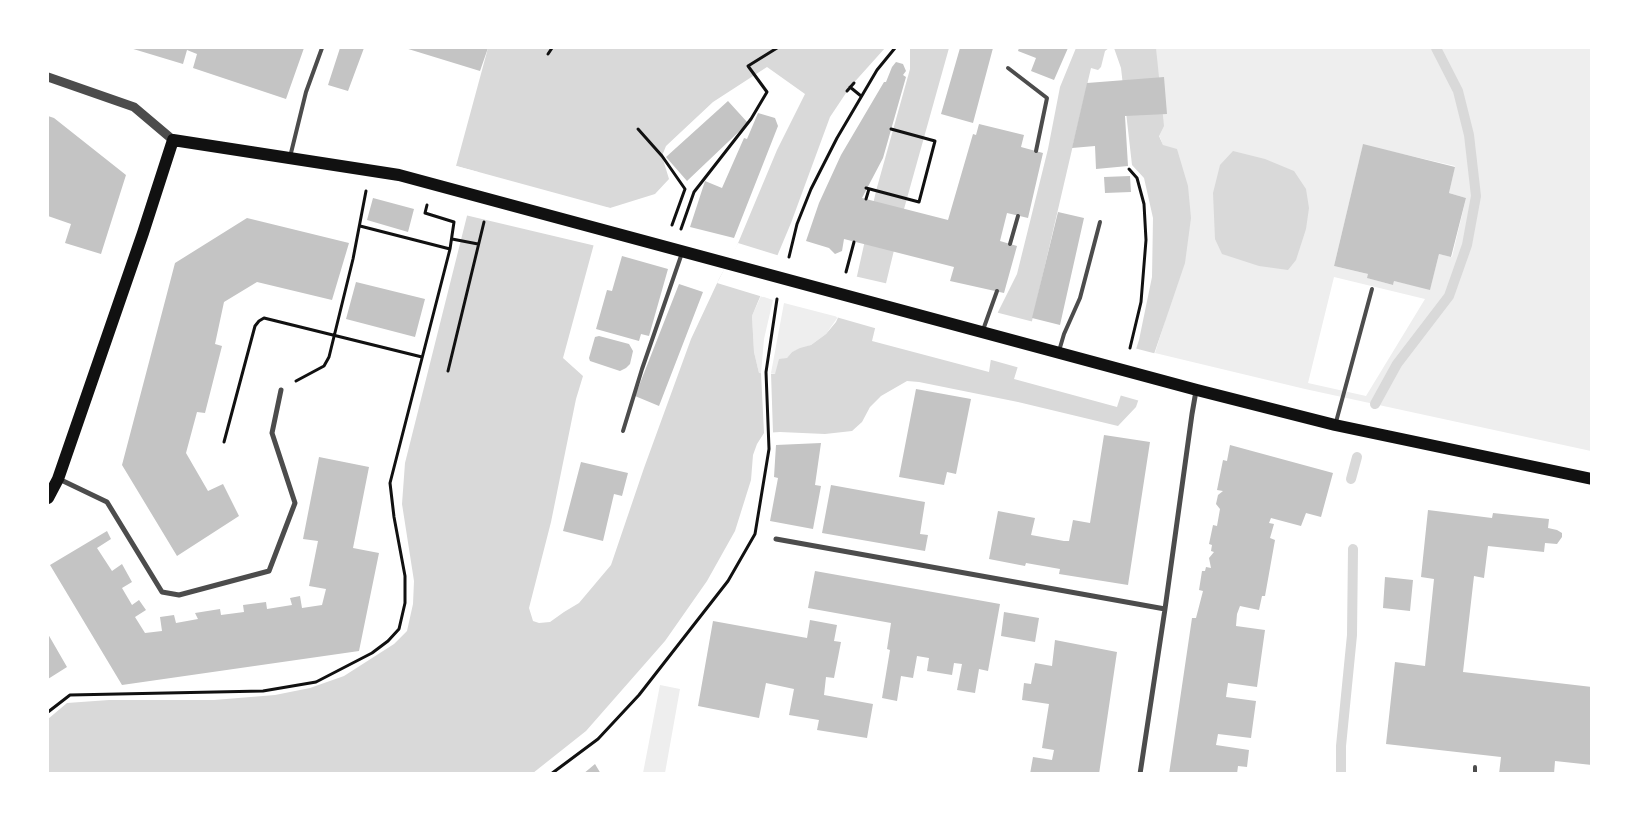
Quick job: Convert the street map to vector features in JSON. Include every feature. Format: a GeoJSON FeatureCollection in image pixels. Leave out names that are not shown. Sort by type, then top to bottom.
{"type":"FeatureCollection","features":[{"type":"Feature","properties":{"kind":"main road"},"geometry":{"type":"LineString","coordinates":[[48,498],[58,479],[173,140],[290,157],[400,175],[436,183],[1197,390],[1335,425],[1592,479]]}},
{"type":"Feature","properties":{"kind":"street"},"geometry":{"type":"LineString","coordinates":[[48,77],[134,107],[173,140]]}},
{"type":"Feature","properties":{"kind":"street"},"geometry":{"type":"LineString","coordinates":[[58,479],[107,502],[162,592],[179,595],[269,571],[295,503],[272,433],[281,390]]}},
{"type":"Feature","properties":{"kind":"street"},"geometry":{"type":"LineString","coordinates":[[1140,774],[1197,390]]}},
{"type":"Feature","properties":{"kind":"street"},"geometry":{"type":"LineString","coordinates":[[776,539],[1165,609]]}},
{"type":"Feature","properties":{"kind":"lane"},"geometry":{"type":"LineString","coordinates":[[290,157],[306,92],[322,48]]}},
{"type":"Feature","properties":{"kind":"lane"},"geometry":{"type":"LineString","coordinates":[[1008,68],[1047,98],[1036,151]]}},
{"type":"Feature","properties":{"kind":"lane"},"geometry":{"type":"LineString","coordinates":[[1010,244],[1018,216]]}},
{"type":"Feature","properties":{"kind":"lane"},"geometry":{"type":"LineString","coordinates":[[1058,353],[1080,298],[1100,222]]}},
{"type":"Feature","properties":{"kind":"lane"},"geometry":{"type":"LineString","coordinates":[[623,431],[642,369],[683,251]]}},
{"type":"Feature","properties":{"kind":"lane"},"geometry":{"type":"LineString","coordinates":[[1335,425],[1372,289]]}},
{"type":"Feature","properties":{"kind":"lane"},"geometry":{"type":"LineString","coordinates":[[982,333],[997,291]]}},
{"type":"Feature","properties":{"kind":"lane"},"geometry":{"type":"LineString","coordinates":[[1475,767],[1475,774]]}},
{"type":"Feature","properties":{"kind":"path"},"geometry":{"type":"LineString","coordinates":[[548,54],[552,48]]}},
{"type":"Feature","properties":{"kind":"path"},"geometry":{"type":"LineString","coordinates":[[683,223],[694,192],[751,119],[767,92],[748,66],[777,48]]}},
{"type":"Feature","properties":{"kind":"path"},"geometry":{"type":"LineString","coordinates":[[788,258],[797,224],[812,189],[861,96],[895,48]]}},
{"type":"Feature","properties":{"kind":"path"},"geometry":{"type":"LineString","coordinates":[[847,91],[854,83]]}},
{"type":"Feature","properties":{"kind":"path"},"geometry":{"type":"LineString","coordinates":[[850,87],[861,96]]}},
{"type":"Feature","properties":{"kind":"path"},"geometry":{"type":"LineString","coordinates":[[638,129],[662,156],[685,189],[671,228]]}},
{"type":"Feature","properties":{"kind":"path"},"geometry":{"type":"LineString","coordinates":[[866,199],[868,189],[919,202],[935,141],[891,129]]}},
{"type":"Feature","properties":{"kind":"path"},"geometry":{"type":"LineString","coordinates":[[1129,351],[1141,302],[1146,240],[1144,204],[1137,178],[1130,169]]}},
{"type":"Feature","properties":{"kind":"path"},"geometry":{"type":"LineString","coordinates":[[281,390],[324,366],[329,357],[360,226],[366,190]]}},
{"type":"Feature","properties":{"kind":"path"},"geometry":{"type":"LineString","coordinates":[[48,712],[70,695],[263,691],[316,682],[372,653],[388,641],[399,629],[405,603],[405,576],[394,518],[390,483],[450,249],[454,222],[425,213],[427,205]]}},
{"type":"Feature","properties":{"kind":"path"},"geometry":{"type":"LineString","coordinates":[[448,371],[484,221]]}},
{"type":"Feature","properties":{"kind":"path"},"geometry":{"type":"LineString","coordinates":[[360,226],[450,249]]}},
{"type":"Feature","properties":{"kind":"path"},"geometry":{"type":"LineString","coordinates":[[452,239],[478,244]]}},
{"type":"Feature","properties":{"kind":"path"},"geometry":{"type":"LineString","coordinates":[[844,277],[854,242]]}},
{"type":"Feature","properties":{"kind":"path"},"geometry":{"type":"LineString","coordinates":[[551,774],[598,739],[639,695],[728,581],[755,534],[770,440],[766,372],[777,301]]}},
{"type":"Feature","properties":{"kind":"path"},"geometry":{"type":"LineString","coordinates":[[224,442],[255,326],[264,318],[422,357]]}},
{"type":"Feature","properties":{"kind":"shaded area"},"geometry":{"type":"Polygon","coordinates":[[[488,48],[885,48],[850,87],[830,117],[791,223],[752,316],[754,352],[759,373],[775,374],[779,359],[787,358],[792,352],[811,345],[826,334],[836,322],[857,276],[876,191],[910,69],[910,48],[949,48],[904,209],[872,341],[989,372],[998,312],[1017,274],[1048,149],[1060,87],[1076,48],[1109,48],[1105,51],[1101,67],[1098,70],[1091,68],[1032,321],[1014,379],[1117,407],[1139,340],[1152,277],[1153,218],[1144,178],[1132,165],[1121,68],[1114,48],[1156,48],[1164,126],[1159,136],[1163,145],[1177,149],[1188,186],[1191,218],[1185,263],[1136,407],[1118,426],[1018,402],[907,381],[881,396],[870,407],[862,422],[852,431],[825,434],[764,433],[753,455],[751,480],[735,531],[707,581],[665,641],[586,731],[533,773],[48,774],[48,719],[67,703],[109,700],[214,700],[275,695],[310,688],[344,676],[394,644],[407,631],[413,604],[414,581],[402,504],[405,463],[478,172],[456,166],[488,48]],[[767,67],[713,102],[666,146],[662,156],[669,179],[655,194],[610,208],[604,207],[563,358],[583,376],[576,399],[551,522],[529,608],[533,621],[539,623],[550,622],[579,603],[611,565],[691,339],[736,248],[777,150],[805,94],[767,67]]]}},
{"type":"Feature","properties":{"kind":"shaded area"},"geometry":{"type":"Polygon","coordinates":[[[1156,48],[1591,48],[1591,451],[1305,389],[1155,353],[1165,321],[1163,145],[1159,135],[1156,48]],[[1363,145],[1334,266],[1368,274],[1368,278],[1393,285],[1394,281],[1430,289],[1439,254],[1452,257],[1466,198],[1449,193],[1455,166],[1363,145]],[[1334,277],[1308,383],[1366,396],[1425,299],[1334,277]]]}},
{"type":"Feature","properties":{"kind":"shaded area"},"geometry":{"type":"Polygon","coordinates":[[[1233,151],[1265,159],[1294,171],[1306,189],[1309,208],[1306,229],[1296,260],[1288,270],[1259,266],[1222,254],[1215,239],[1213,193],[1220,165],[1233,151]]]}},
{"type":"Feature","properties":{"kind":"shaded area"},"geometry":{"type":"Polygon","coordinates":[[[761,296],[773,300],[764,339],[761,373],[759,373],[754,352],[752,316],[761,296]]]}},
{"type":"Feature","properties":{"kind":"shaded area"},"geometry":{"type":"Polygon","coordinates":[[[784,303],[838,317],[826,334],[811,345],[792,352],[775,374],[771,373],[784,303]]]}},
{"type":"Feature","properties":{"kind":"shaded area"},"geometry":{"type":"Polygon","coordinates":[[[660,685],[680,689],[665,773],[643,773],[660,685]]]}},
{"type":"Feature","properties":{"kind":"pier"},"geometry":{"type":"Polygon","coordinates":[[[453,165],[614,209],[606,210],[596,246],[465,215],[475,173],[455,168],[453,165]]]}},
{"type":"Feature","properties":{"kind":"pier"},"geometry":{"type":"Polygon","coordinates":[[[738,243],[780,256],[763,297],[717,283],[738,243]]]}},
{"type":"Feature","properties":{"kind":"pier"},"geometry":{"type":"Polygon","coordinates":[[[854,276],[889,284],[878,329],[836,317],[854,276]]]}},
{"type":"Feature","properties":{"kind":"pier"},"geometry":{"type":"Polygon","coordinates":[[[995,312],[1034,322],[1020,368],[988,359],[995,312]]]}},
{"type":"Feature","properties":{"kind":"pier"},"geometry":{"type":"Polygon","coordinates":[[[1134,348],[1157,354],[1140,401],[1119,395],[1134,348]]]}},
{"type":"Feature","properties":{"kind":"pier"},"geometry":{"type":"Polygon","coordinates":[[[761,373],[771,373],[773,433],[764,433],[761,373]]]}},
{"type":"Feature","properties":{"kind":"building"},"geometry":{"type":"Polygon","coordinates":[[[130,48],[304,48],[286,99],[193,68],[197,54],[187,50],[183,64],[130,48]]]}},
{"type":"Feature","properties":{"kind":"building"},"geometry":{"type":"Polygon","coordinates":[[[340,48],[364,48],[348,91],[328,85],[340,48]]]}},
{"type":"Feature","properties":{"kind":"building"},"geometry":{"type":"Polygon","coordinates":[[[405,48],[488,48],[480,71],[405,48]]]}},
{"type":"Feature","properties":{"kind":"building"},"geometry":{"type":"Polygon","coordinates":[[[960,48],[993,48],[973,123],[941,114],[960,48]]]}},
{"type":"Feature","properties":{"kind":"building"},"geometry":{"type":"Polygon","coordinates":[[[1019,48],[1068,48],[1054,80],[1031,71],[1036,58],[1018,51],[1019,48]]]}},
{"type":"Feature","properties":{"kind":"building"},"geometry":{"type":"Polygon","coordinates":[[[896,62],[903,64],[906,71],[903,75],[906,77],[883,158],[862,198],[948,220],[973,134],[976,135],[979,124],[1024,135],[1021,147],[1043,153],[1028,218],[1007,213],[1000,241],[1017,246],[1004,293],[950,281],[954,267],[844,239],[842,251],[835,254],[829,248],[806,241],[819,203],[841,155],[884,82],[886,82],[896,62]]]}},
{"type":"Feature","properties":{"kind":"building"},"geometry":{"type":"Polygon","coordinates":[[[1164,77],[1167,114],[1125,116],[1128,166],[1096,169],[1095,146],[1072,148],[1087,83],[1164,77]]]}},
{"type":"Feature","properties":{"kind":"building"},"geometry":{"type":"Polygon","coordinates":[[[728,101],[748,123],[687,181],[666,157],[728,101]]]}},
{"type":"Feature","properties":{"kind":"building"},"geometry":{"type":"Polygon","coordinates":[[[758,113],[775,118],[778,126],[734,238],[690,227],[705,181],[722,188],[744,138],[747,139],[758,113]]]}},
{"type":"Feature","properties":{"kind":"building"},"geometry":{"type":"Polygon","coordinates":[[[48,116],[54,118],[126,175],[101,254],[65,243],[71,224],[48,216],[48,116]]]}},
{"type":"Feature","properties":{"kind":"building"},"geometry":{"type":"Polygon","coordinates":[[[1363,144],[1455,167],[1449,193],[1466,198],[1451,257],[1439,254],[1430,290],[1394,281],[1393,285],[1367,278],[1368,274],[1334,266],[1363,144]]]}},
{"type":"Feature","properties":{"kind":"building"},"geometry":{"type":"Polygon","coordinates":[[[1130,176],[1131,192],[1105,193],[1104,177],[1130,176]]]}},
{"type":"Feature","properties":{"kind":"building"},"geometry":{"type":"Polygon","coordinates":[[[373,198],[414,209],[408,232],[367,220],[373,198]]]}},
{"type":"Feature","properties":{"kind":"building"},"geometry":{"type":"Polygon","coordinates":[[[1058,212],[1084,218],[1060,325],[1032,318],[1058,212]]]}},
{"type":"Feature","properties":{"kind":"building"},"geometry":{"type":"Polygon","coordinates":[[[247,218],[349,243],[332,300],[257,282],[224,302],[215,344],[222,346],[205,413],[197,412],[186,453],[208,491],[223,484],[239,516],[177,556],[122,465],[175,263],[247,218]]]}},
{"type":"Feature","properties":{"kind":"building"},"geometry":{"type":"Polygon","coordinates":[[[622,256],[668,269],[649,336],[641,334],[639,341],[596,329],[607,290],[612,291],[622,256]]]}},
{"type":"Feature","properties":{"kind":"building"},"geometry":{"type":"Polygon","coordinates":[[[356,282],[425,299],[415,337],[346,319],[356,282]]]}},
{"type":"Feature","properties":{"kind":"building"},"geometry":{"type":"Polygon","coordinates":[[[679,284],[703,292],[659,406],[635,396],[679,284]]]}},
{"type":"Feature","properties":{"kind":"building"},"geometry":{"type":"Polygon","coordinates":[[[599,336],[629,344],[633,351],[630,364],[626,368],[620,371],[590,361],[589,358],[595,337],[599,336]]]}},
{"type":"Feature","properties":{"kind":"building"},"geometry":{"type":"Polygon","coordinates":[[[916,389],[971,399],[956,474],[947,472],[944,485],[899,477],[916,389]]]}},
{"type":"Feature","properties":{"kind":"building"},"geometry":{"type":"Polygon","coordinates":[[[1104,435],[1150,442],[1128,585],[1059,574],[1060,569],[1026,563],[1025,566],[989,559],[998,511],[1035,518],[1031,535],[1064,541],[1069,541],[1073,520],[1090,523],[1104,435]]]}},
{"type":"Feature","properties":{"kind":"building"},"geometry":{"type":"Polygon","coordinates":[[[821,443],[815,485],[821,486],[813,529],[770,521],[778,478],[774,477],[776,445],[821,443]]]}},
{"type":"Feature","properties":{"kind":"building"},"geometry":{"type":"Polygon","coordinates":[[[1230,445],[1333,473],[1321,517],[1306,513],[1301,526],[1271,518],[1269,523],[1274,524],[1270,538],[1275,540],[1265,596],[1262,596],[1259,610],[1240,606],[1237,614],[1236,626],[1265,630],[1257,687],[1228,683],[1226,697],[1256,701],[1251,738],[1218,734],[1216,745],[1249,750],[1247,767],[1238,766],[1237,774],[1169,774],[1192,618],[1196,618],[1203,591],[1199,590],[1202,571],[1205,571],[1206,567],[1211,568],[1209,558],[1214,552],[1211,551],[1212,545],[1209,544],[1213,525],[1217,526],[1220,509],[1216,504],[1218,495],[1223,491],[1217,490],[1223,460],[1227,461],[1230,445]]]}},
{"type":"Feature","properties":{"kind":"building"},"geometry":{"type":"Polygon","coordinates":[[[319,457],[369,467],[353,548],[379,553],[359,651],[122,685],[50,565],[107,531],[111,539],[97,548],[112,571],[122,564],[132,582],[122,588],[132,605],[139,600],[146,610],[135,617],[145,633],[162,631],[160,617],[174,615],[176,623],[198,619],[195,613],[220,609],[221,615],[244,612],[243,605],[266,602],[267,609],[292,605],[290,598],[300,596],[302,608],[322,605],[326,589],[309,586],[318,541],[303,539],[319,457]]]}},
{"type":"Feature","properties":{"kind":"building"},"geometry":{"type":"Polygon","coordinates":[[[581,462],[628,473],[622,496],[614,494],[603,541],[563,531],[581,462]]]}},
{"type":"Feature","properties":{"kind":"building"},"geometry":{"type":"Polygon","coordinates":[[[831,485],[925,502],[920,534],[928,535],[925,551],[822,533],[831,485]]]}},
{"type":"Feature","properties":{"kind":"building"},"geometry":{"type":"Polygon","coordinates":[[[1428,510],[1492,518],[1493,513],[1549,519],[1548,528],[1562,533],[1562,537],[1557,544],[1545,543],[1544,552],[1488,546],[1484,578],[1474,576],[1463,672],[1592,687],[1592,765],[1555,761],[1554,774],[1499,774],[1501,757],[1386,744],[1395,662],[1425,666],[1434,579],[1421,577],[1428,510]]]}},
{"type":"Feature","properties":{"kind":"building"},"geometry":{"type":"Polygon","coordinates":[[[815,571],[1000,604],[988,671],[979,669],[975,693],[957,690],[962,664],[954,663],[952,675],[927,671],[929,658],[917,656],[913,678],[901,676],[897,701],[882,698],[890,650],[887,649],[891,623],[808,608],[815,571]]]}},
{"type":"Feature","properties":{"kind":"building"},"geometry":{"type":"Polygon","coordinates":[[[1385,577],[1413,580],[1410,611],[1383,608],[1385,577]]]}},
{"type":"Feature","properties":{"kind":"building"},"geometry":{"type":"Polygon","coordinates":[[[1004,612],[1039,618],[1035,642],[1001,636],[1004,612]]]}},
{"type":"Feature","properties":{"kind":"building"},"geometry":{"type":"Polygon","coordinates":[[[810,620],[837,625],[834,641],[841,642],[834,678],[826,677],[824,695],[873,704],[867,738],[817,730],[819,720],[789,715],[794,689],[766,683],[759,718],[698,706],[713,621],[807,638],[810,620]]]}},
{"type":"Feature","properties":{"kind":"building"},"geometry":{"type":"Polygon","coordinates":[[[48,634],[67,667],[48,679],[48,634]]]}},
{"type":"Feature","properties":{"kind":"building"},"geometry":{"type":"Polygon","coordinates":[[[1055,640],[1117,652],[1099,774],[1030,774],[1033,757],[1052,760],[1054,750],[1042,748],[1049,704],[1022,700],[1024,683],[1031,684],[1035,663],[1052,666],[1055,640]]]}},
{"type":"Feature","properties":{"kind":"building"},"geometry":{"type":"Polygon","coordinates":[[[595,764],[601,774],[583,774],[595,764]]]}},
{"type":"Feature","properties":{"kind":"waterway"},"geometry":{"type":"LineString","coordinates":[[1375,404],[1397,364],[1449,296],[1467,245],[1476,196],[1469,135],[1458,91],[1436,48]]}},
{"type":"Feature","properties":{"kind":"waterway"},"geometry":{"type":"LineString","coordinates":[[1351,479],[1357,457]]}},
{"type":"Feature","properties":{"kind":"waterway"},"geometry":{"type":"LineString","coordinates":[[1341,774],[1341,746],[1352,635],[1353,549]]}}]}
